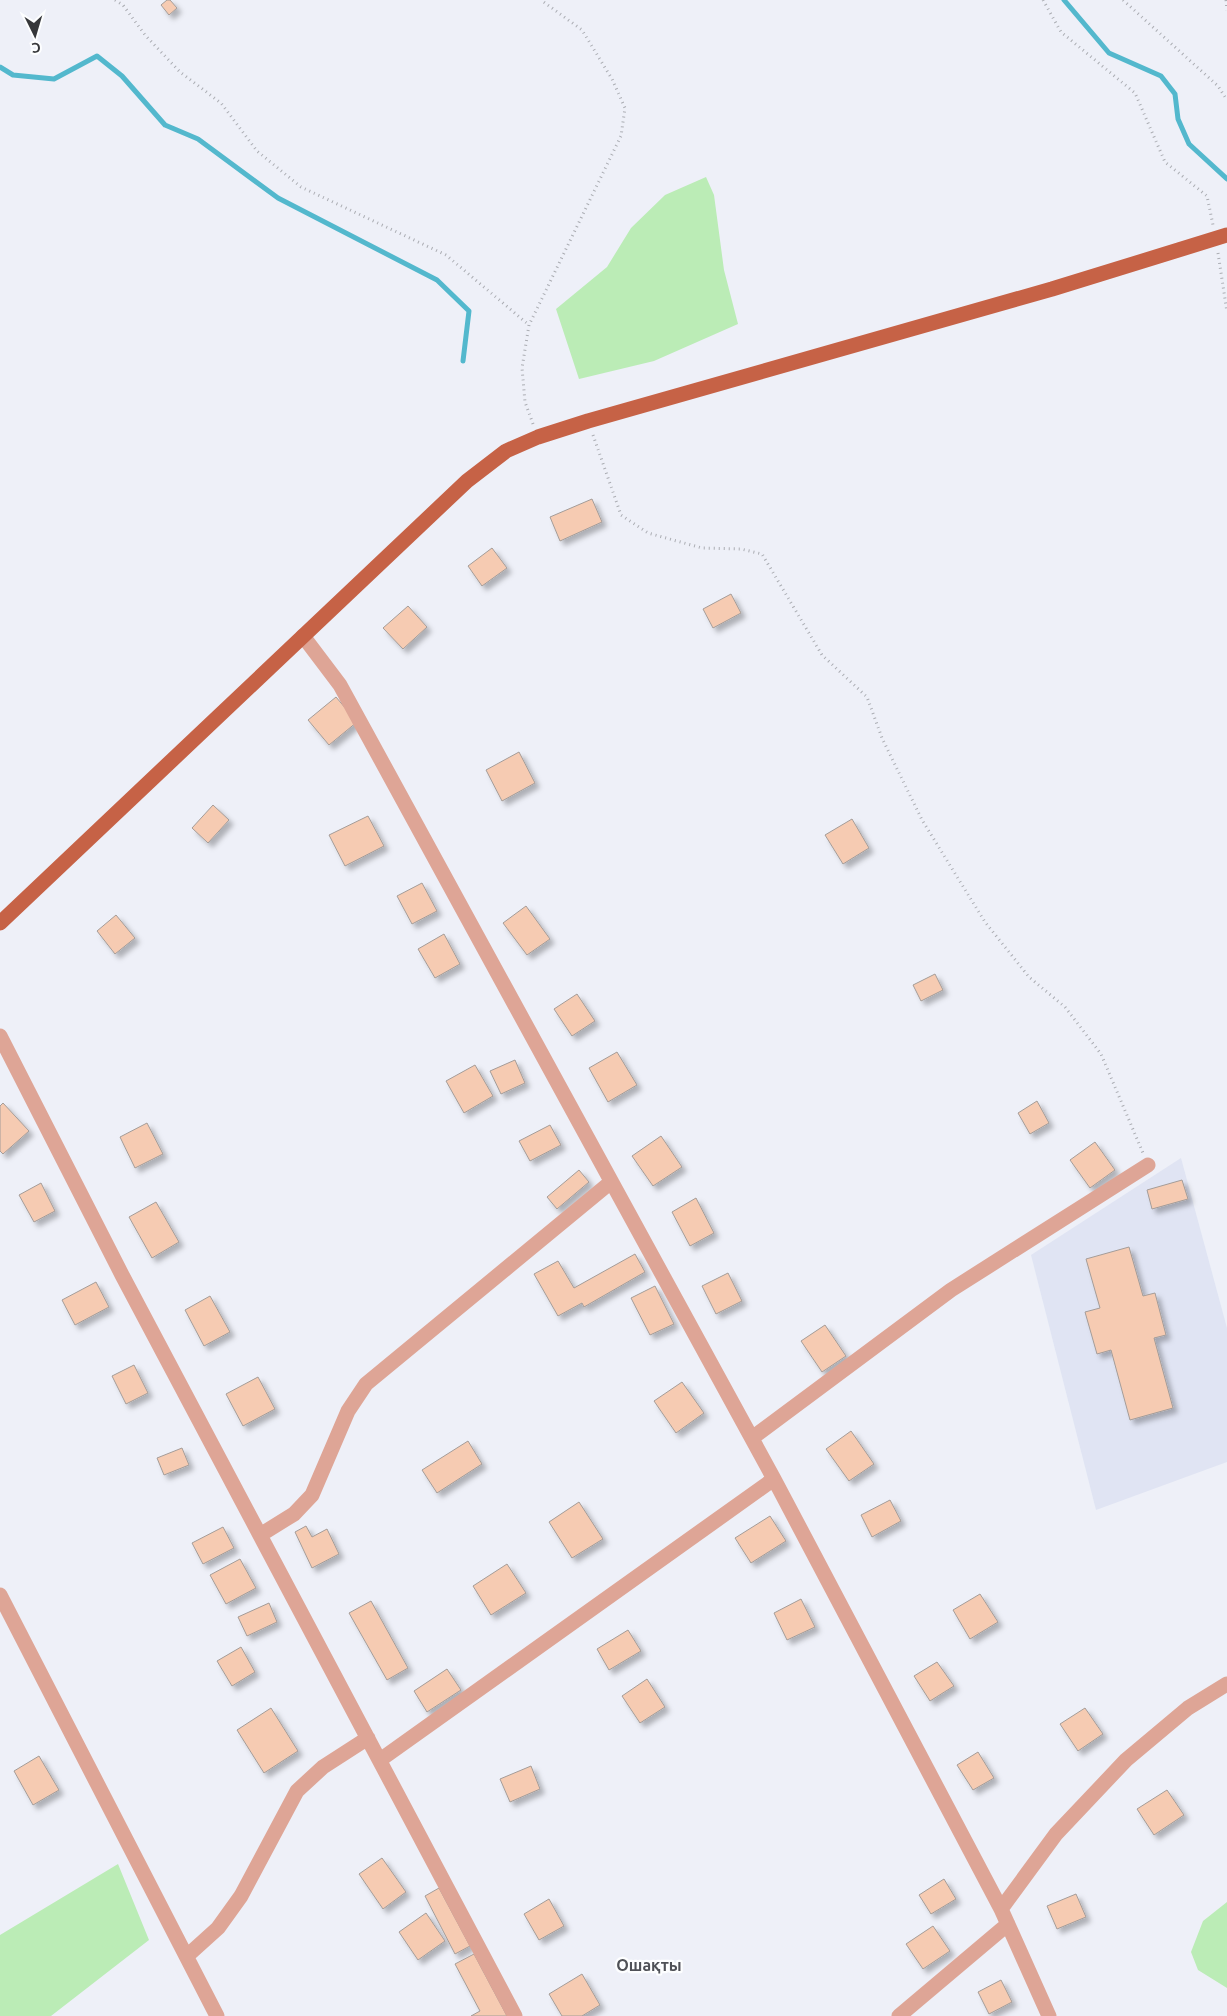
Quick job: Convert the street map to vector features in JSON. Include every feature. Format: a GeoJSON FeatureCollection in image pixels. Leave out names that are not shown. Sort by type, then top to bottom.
{"type":"FeatureCollection","features":[{"type":"Feature","properties":{"kind":"main road"},"geometry":{"type":"LineString","coordinates":[[0,924],[467,481],[506,451],[538,437],[588,420],[1052,289],[1221,236]]}},
{"type":"Feature","properties":{"kind":"street"},"geometry":{"type":"LineString","coordinates":[[303,636],[340,686],[752,1438],[1001,1909],[1049,2016]]}},
{"type":"Feature","properties":{"kind":"street"},"geometry":{"type":"LineString","coordinates":[[0,1036],[122,1275],[515,2016]]}},
{"type":"Feature","properties":{"kind":"street"},"geometry":{"type":"LineString","coordinates":[[752,1438],[951,1290],[1148,1165]]}},
{"type":"Feature","properties":{"kind":"street"},"geometry":{"type":"LineString","coordinates":[[260,1535],[294,1514],[312,1496],[348,1411],[366,1384],[611,1182]]}},
{"type":"Feature","properties":{"kind":"street"},"geometry":{"type":"LineString","coordinates":[[380,1760],[774,1479]]}},
{"type":"Feature","properties":{"kind":"street"},"geometry":{"type":"LineString","coordinates":[[0,1595],[217,2016]]}},
{"type":"Feature","properties":{"kind":"street"},"geometry":{"type":"LineString","coordinates":[[1001,1909],[1056,1834],[1126,1760],[1188,1708],[1227,1684]]}},
{"type":"Feature","properties":{"kind":"street"},"geometry":{"type":"LineString","coordinates":[[187,1956],[218,1928],[242,1896],[297,1791],[323,1767],[368,1738]]}},
{"type":"Feature","properties":{"kind":"street"},"geometry":{"type":"LineString","coordinates":[[899,2016],[1008,1924]]}},
{"type":"Feature","properties":{"kind":"path"},"geometry":{"type":"LineString","coordinates":[[115,0],[123,5],[145,35],[180,72],[221,103],[258,150],[301,187],[446,255],[529,325]]}},
{"type":"Feature","properties":{"kind":"path"},"geometry":{"type":"LineString","coordinates":[[538,437],[525,402],[522,368],[529,325],[621,136],[625,108],[612,79],[582,30],[541,0]]}},
{"type":"Feature","properties":{"kind":"path"},"geometry":{"type":"LineString","coordinates":[[1043,0],[1061,32],[1135,92],[1165,162],[1207,196],[1221,236],[1227,312]]}},
{"type":"Feature","properties":{"kind":"path"},"geometry":{"type":"LineString","coordinates":[[1123,0],[1218,86],[1227,100]]}},
{"type":"Feature","properties":{"kind":"path"},"geometry":{"type":"LineString","coordinates":[[1226,0],[1227,10]]}},
{"type":"Feature","properties":{"kind":"path"},"geometry":{"type":"LineString","coordinates":[[588,420],[621,515],[648,533],[702,548],[741,548],[762,554],[822,655],[867,697],[882,738],[922,820],[985,922],[1029,977],[1065,1007],[1101,1054],[1148,1165]]}},
{"type":"Feature","properties":{"kind":"shaded area"},"geometry":{"type":"Polygon","coordinates":[[[1181,1158],[1227,1328],[1227,1462],[1096,1510],[1031,1255],[1181,1158]]]}},
{"type":"Feature","properties":{"kind":"green space"},"geometry":{"type":"Polygon","coordinates":[[[706,177],[714,195],[724,270],[738,324],[654,361],[579,379],[556,309],[607,267],[631,228],[665,195],[706,177]]]}},
{"type":"Feature","properties":{"kind":"green space"},"geometry":{"type":"Polygon","coordinates":[[[118,1864],[149,1940],[51,2016],[0,2016],[0,1935],[118,1864]]]}},
{"type":"Feature","properties":{"kind":"green space"},"geometry":{"type":"Polygon","coordinates":[[[1227,1902],[1227,1988],[1198,1970],[1191,1952],[1203,1921],[1227,1902]]]}},
{"type":"Feature","properties":{"kind":"building"},"geometry":{"type":"Polygon","coordinates":[[[170,0],[177,8],[169,15],[161,5],[170,0]]]}},
{"type":"Feature","properties":{"kind":"building"},"geometry":{"type":"Polygon","coordinates":[[[592,499],[602,522],[560,541],[550,517],[592,499]]]}},
{"type":"Feature","properties":{"kind":"building"},"geometry":{"type":"Polygon","coordinates":[[[492,548],[507,568],[482,586],[468,566],[492,548]]]}},
{"type":"Feature","properties":{"kind":"building"},"geometry":{"type":"Polygon","coordinates":[[[731,594],[741,613],[713,628],[703,609],[731,594]]]}},
{"type":"Feature","properties":{"kind":"building"},"geometry":{"type":"Polygon","coordinates":[[[408,606],[427,627],[403,649],[383,628],[408,606]]]}},
{"type":"Feature","properties":{"kind":"building"},"geometry":{"type":"Polygon","coordinates":[[[336,697],[357,722],[329,745],[308,720],[336,697]]]}},
{"type":"Feature","properties":{"kind":"building"},"geometry":{"type":"Polygon","coordinates":[[[519,752],[535,783],[502,801],[486,770],[519,752]]]}},
{"type":"Feature","properties":{"kind":"building"},"geometry":{"type":"Polygon","coordinates":[[[213,805],[229,820],[208,843],[192,828],[213,805]]]}},
{"type":"Feature","properties":{"kind":"building"},"geometry":{"type":"Polygon","coordinates":[[[368,816],[384,846],[345,866],[329,835],[368,816]]]}},
{"type":"Feature","properties":{"kind":"building"},"geometry":{"type":"Polygon","coordinates":[[[852,819],[869,848],[843,864],[825,835],[852,819]]]}},
{"type":"Feature","properties":{"kind":"building"},"geometry":{"type":"Polygon","coordinates":[[[422,883],[437,911],[412,924],[397,896],[422,883]]]}},
{"type":"Feature","properties":{"kind":"building"},"geometry":{"type":"Polygon","coordinates":[[[526,906],[550,939],[527,955],[503,923],[526,906]]]}},
{"type":"Feature","properties":{"kind":"building"},"geometry":{"type":"Polygon","coordinates":[[[116,915],[135,938],[115,954],[97,931],[116,915]]]}},
{"type":"Feature","properties":{"kind":"building"},"geometry":{"type":"Polygon","coordinates":[[[444,934],[460,964],[435,978],[418,949],[444,934]]]}},
{"type":"Feature","properties":{"kind":"building"},"geometry":{"type":"Polygon","coordinates":[[[935,974],[943,990],[921,1001],[913,985],[935,974]]]}},
{"type":"Feature","properties":{"kind":"building"},"geometry":{"type":"Polygon","coordinates":[[[577,994],[595,1021],[572,1036],[554,1009],[577,994]]]}},
{"type":"Feature","properties":{"kind":"building"},"geometry":{"type":"Polygon","coordinates":[[[617,1052],[637,1085],[608,1102],[589,1068],[617,1052]]]}},
{"type":"Feature","properties":{"kind":"building"},"geometry":{"type":"Polygon","coordinates":[[[515,1060],[525,1083],[501,1094],[490,1071],[515,1060]]]}},
{"type":"Feature","properties":{"kind":"building"},"geometry":{"type":"Polygon","coordinates":[[[475,1065],[493,1096],[464,1113],[446,1081],[475,1065]]]}},
{"type":"Feature","properties":{"kind":"building"},"geometry":{"type":"Polygon","coordinates":[[[1037,1101],[1049,1123],[1030,1134],[1018,1113],[1037,1101]]]}},
{"type":"Feature","properties":{"kind":"building"},"geometry":{"type":"Polygon","coordinates":[[[3,1103],[29,1131],[3,1154],[0,1151],[0,1106],[3,1103]]]}},
{"type":"Feature","properties":{"kind":"building"},"geometry":{"type":"Polygon","coordinates":[[[147,1123],[163,1154],[135,1168],[120,1137],[147,1123]]]}},
{"type":"Feature","properties":{"kind":"building"},"geometry":{"type":"Polygon","coordinates":[[[550,1125],[561,1145],[530,1161],[519,1141],[550,1125]]]}},
{"type":"Feature","properties":{"kind":"building"},"geometry":{"type":"Polygon","coordinates":[[[661,1136],[682,1167],[653,1186],[632,1156],[661,1136]]]}},
{"type":"Feature","properties":{"kind":"building"},"geometry":{"type":"Polygon","coordinates":[[[1095,1142],[1115,1170],[1090,1188],[1070,1160],[1095,1142]]]}},
{"type":"Feature","properties":{"kind":"building"},"geometry":{"type":"Polygon","coordinates":[[[579,1170],[589,1182],[557,1209],[547,1197],[579,1170]]]}},
{"type":"Feature","properties":{"kind":"building"},"geometry":{"type":"Polygon","coordinates":[[[1182,1180],[1188,1199],[1152,1209],[1147,1190],[1182,1180]]]}},
{"type":"Feature","properties":{"kind":"building"},"geometry":{"type":"Polygon","coordinates":[[[41,1183],[55,1211],[34,1222],[19,1195],[41,1183]]]}},
{"type":"Feature","properties":{"kind":"building"},"geometry":{"type":"Polygon","coordinates":[[[696,1198],[714,1233],[690,1246],[672,1212],[696,1198]]]}},
{"type":"Feature","properties":{"kind":"building"},"geometry":{"type":"Polygon","coordinates":[[[156,1202],[179,1242],[152,1258],[129,1217],[156,1202]]]}},
{"type":"Feature","properties":{"kind":"building"},"geometry":{"type":"Polygon","coordinates":[[[1129,1247],[1143,1296],[1155,1293],[1166,1335],[1154,1338],[1173,1408],[1130,1420],[1111,1350],[1097,1354],[1085,1312],[1100,1308],[1086,1259],[1129,1247]]]}},
{"type":"Feature","properties":{"kind":"building"},"geometry":{"type":"Polygon","coordinates":[[[635,1254],[645,1272],[584,1307],[582,1303],[558,1316],[534,1274],[558,1261],[574,1288],[635,1254]]]}},
{"type":"Feature","properties":{"kind":"building"},"geometry":{"type":"Polygon","coordinates":[[[728,1273],[742,1301],[716,1314],[702,1286],[728,1273]]]}},
{"type":"Feature","properties":{"kind":"building"},"geometry":{"type":"Polygon","coordinates":[[[96,1282],[109,1307],[75,1325],[62,1300],[96,1282]]]}},
{"type":"Feature","properties":{"kind":"building"},"geometry":{"type":"Polygon","coordinates":[[[655,1286],[674,1324],[650,1335],[631,1298],[655,1286]]]}},
{"type":"Feature","properties":{"kind":"building"},"geometry":{"type":"Polygon","coordinates":[[[210,1296],[230,1332],[204,1346],[185,1310],[210,1296]]]}},
{"type":"Feature","properties":{"kind":"building"},"geometry":{"type":"Polygon","coordinates":[[[825,1325],[846,1356],[822,1372],[801,1341],[825,1325]]]}},
{"type":"Feature","properties":{"kind":"building"},"geometry":{"type":"Polygon","coordinates":[[[134,1365],[148,1393],[126,1404],[112,1376],[134,1365]]]}},
{"type":"Feature","properties":{"kind":"building"},"geometry":{"type":"Polygon","coordinates":[[[258,1377],[275,1409],[243,1426],[226,1394],[258,1377]]]}},
{"type":"Feature","properties":{"kind":"building"},"geometry":{"type":"Polygon","coordinates":[[[682,1382],[704,1413],[676,1433],[654,1401],[682,1382]]]}},
{"type":"Feature","properties":{"kind":"building"},"geometry":{"type":"Polygon","coordinates":[[[851,1431],[874,1464],[849,1481],[826,1449],[851,1431]]]}},
{"type":"Feature","properties":{"kind":"building"},"geometry":{"type":"Polygon","coordinates":[[[468,1441],[482,1464],[437,1493],[422,1470],[468,1441]]]}},
{"type":"Feature","properties":{"kind":"building"},"geometry":{"type":"Polygon","coordinates":[[[182,1448],[189,1465],[164,1475],[157,1458],[182,1448]]]}},
{"type":"Feature","properties":{"kind":"building"},"geometry":{"type":"Polygon","coordinates":[[[890,1500],[901,1521],[872,1537],[861,1515],[890,1500]]]}},
{"type":"Feature","properties":{"kind":"building"},"geometry":{"type":"Polygon","coordinates":[[[579,1502],[603,1539],[572,1558],[549,1522],[579,1502]]]}},
{"type":"Feature","properties":{"kind":"building"},"geometry":{"type":"Polygon","coordinates":[[[770,1516],[786,1541],[751,1563],[735,1538],[770,1516]]]}},
{"type":"Feature","properties":{"kind":"building"},"geometry":{"type":"Polygon","coordinates":[[[306,1526],[312,1537],[327,1529],[339,1554],[312,1568],[295,1532],[306,1526]]]}},
{"type":"Feature","properties":{"kind":"building"},"geometry":{"type":"Polygon","coordinates":[[[223,1527],[234,1548],[203,1564],[192,1543],[223,1527]]]}},
{"type":"Feature","properties":{"kind":"building"},"geometry":{"type":"Polygon","coordinates":[[[240,1559],[256,1588],[226,1604],[210,1575],[240,1559]]]}},
{"type":"Feature","properties":{"kind":"building"},"geometry":{"type":"Polygon","coordinates":[[[507,1564],[526,1593],[491,1615],[473,1586],[507,1564]]]}},
{"type":"Feature","properties":{"kind":"building"},"geometry":{"type":"Polygon","coordinates":[[[980,1594],[998,1622],[970,1639],[953,1610],[980,1594]]]}},
{"type":"Feature","properties":{"kind":"building"},"geometry":{"type":"Polygon","coordinates":[[[801,1599],[815,1627],[787,1640],[774,1613],[801,1599]]]}},
{"type":"Feature","properties":{"kind":"building"},"geometry":{"type":"Polygon","coordinates":[[[371,1601],[408,1668],[387,1680],[349,1613],[371,1601]]]}},
{"type":"Feature","properties":{"kind":"building"},"geometry":{"type":"Polygon","coordinates":[[[269,1603],[277,1622],[247,1636],[238,1617],[269,1603]]]}},
{"type":"Feature","properties":{"kind":"building"},"geometry":{"type":"Polygon","coordinates":[[[628,1630],[641,1651],[609,1670],[597,1649],[628,1630]]]}},
{"type":"Feature","properties":{"kind":"building"},"geometry":{"type":"Polygon","coordinates":[[[241,1647],[255,1672],[232,1686],[217,1661],[241,1647]]]}},
{"type":"Feature","properties":{"kind":"building"},"geometry":{"type":"Polygon","coordinates":[[[937,1662],[954,1686],[930,1701],[914,1676],[937,1662]]]}},
{"type":"Feature","properties":{"kind":"building"},"geometry":{"type":"Polygon","coordinates":[[[447,1669],[461,1690],[427,1712],[414,1691],[447,1669]]]}},
{"type":"Feature","properties":{"kind":"building"},"geometry":{"type":"Polygon","coordinates":[[[647,1679],[665,1707],[640,1723],[622,1696],[647,1679]]]}},
{"type":"Feature","properties":{"kind":"building"},"geometry":{"type":"Polygon","coordinates":[[[271,1708],[298,1751],[264,1773],[237,1730],[271,1708]]]}},
{"type":"Feature","properties":{"kind":"building"},"geometry":{"type":"Polygon","coordinates":[[[1085,1708],[1103,1734],[1078,1751],[1060,1724],[1085,1708]]]}},
{"type":"Feature","properties":{"kind":"building"},"geometry":{"type":"Polygon","coordinates":[[[978,1752],[994,1778],[973,1790],[957,1765],[978,1752]]]}},
{"type":"Feature","properties":{"kind":"building"},"geometry":{"type":"Polygon","coordinates":[[[39,1756],[59,1790],[33,1805],[14,1771],[39,1756]]]}},
{"type":"Feature","properties":{"kind":"building"},"geometry":{"type":"Polygon","coordinates":[[[531,1766],[540,1789],[510,1802],[500,1779],[531,1766]]]}},
{"type":"Feature","properties":{"kind":"building"},"geometry":{"type":"Polygon","coordinates":[[[1167,1790],[1184,1815],[1154,1835],[1137,1809],[1167,1790]]]}},
{"type":"Feature","properties":{"kind":"building"},"geometry":{"type":"Polygon","coordinates":[[[382,1858],[406,1892],[383,1909],[359,1874],[382,1858]]]}},
{"type":"Feature","properties":{"kind":"building"},"geometry":{"type":"Polygon","coordinates":[[[944,1879],[956,1899],[931,1914],[919,1895],[944,1879]]]}},
{"type":"Feature","properties":{"kind":"building"},"geometry":{"type":"Polygon","coordinates":[[[439,1888],[470,1946],[455,1954],[425,1896],[439,1888]]]}},
{"type":"Feature","properties":{"kind":"building"},"geometry":{"type":"Polygon","coordinates":[[[1076,1894],[1086,1917],[1057,1929],[1047,1906],[1076,1894]]]}},
{"type":"Feature","properties":{"kind":"building"},"geometry":{"type":"Polygon","coordinates":[[[549,1899],[564,1926],[539,1940],[524,1914],[549,1899]]]}},
{"type":"Feature","properties":{"kind":"building"},"geometry":{"type":"Polygon","coordinates":[[[426,1913],[445,1941],[418,1960],[399,1932],[426,1913]]]}},
{"type":"Feature","properties":{"kind":"building"},"geometry":{"type":"Polygon","coordinates":[[[933,1926],[950,1951],[923,1969],[906,1944],[933,1926]]]}},
{"type":"Feature","properties":{"kind":"building"},"geometry":{"type":"Polygon","coordinates":[[[474,1954],[507,2016],[471,2016],[480,2011],[455,1964],[474,1954]]]}},
{"type":"Feature","properties":{"kind":"building"},"geometry":{"type":"Polygon","coordinates":[[[582,1974],[600,2005],[582,2016],[562,2016],[549,1994],[582,1974]]]}},
{"type":"Feature","properties":{"kind":"building"},"geometry":{"type":"Polygon","coordinates":[[[1001,1980],[1012,2002],[989,2014],[978,1992],[1001,1980]]]}},
{"type":"Feature","properties":{"kind":"waterway"},"geometry":{"type":"LineString","coordinates":[[1064,0],[1109,53],[1161,76],[1175,94],[1178,119],[1189,144],[1227,179]]}},
{"type":"Feature","properties":{"kind":"waterway"},"geometry":{"type":"LineString","coordinates":[[0,67],[13,75],[54,79],[97,56],[122,76],[165,125],[198,139],[278,198],[437,280],[469,311],[463,361]]}},
{"type":"Feature","properties":{"kind":"district","name":"Ошақты"},"geometry":{"type":"Point","coordinates":[649,1965]}}]}
